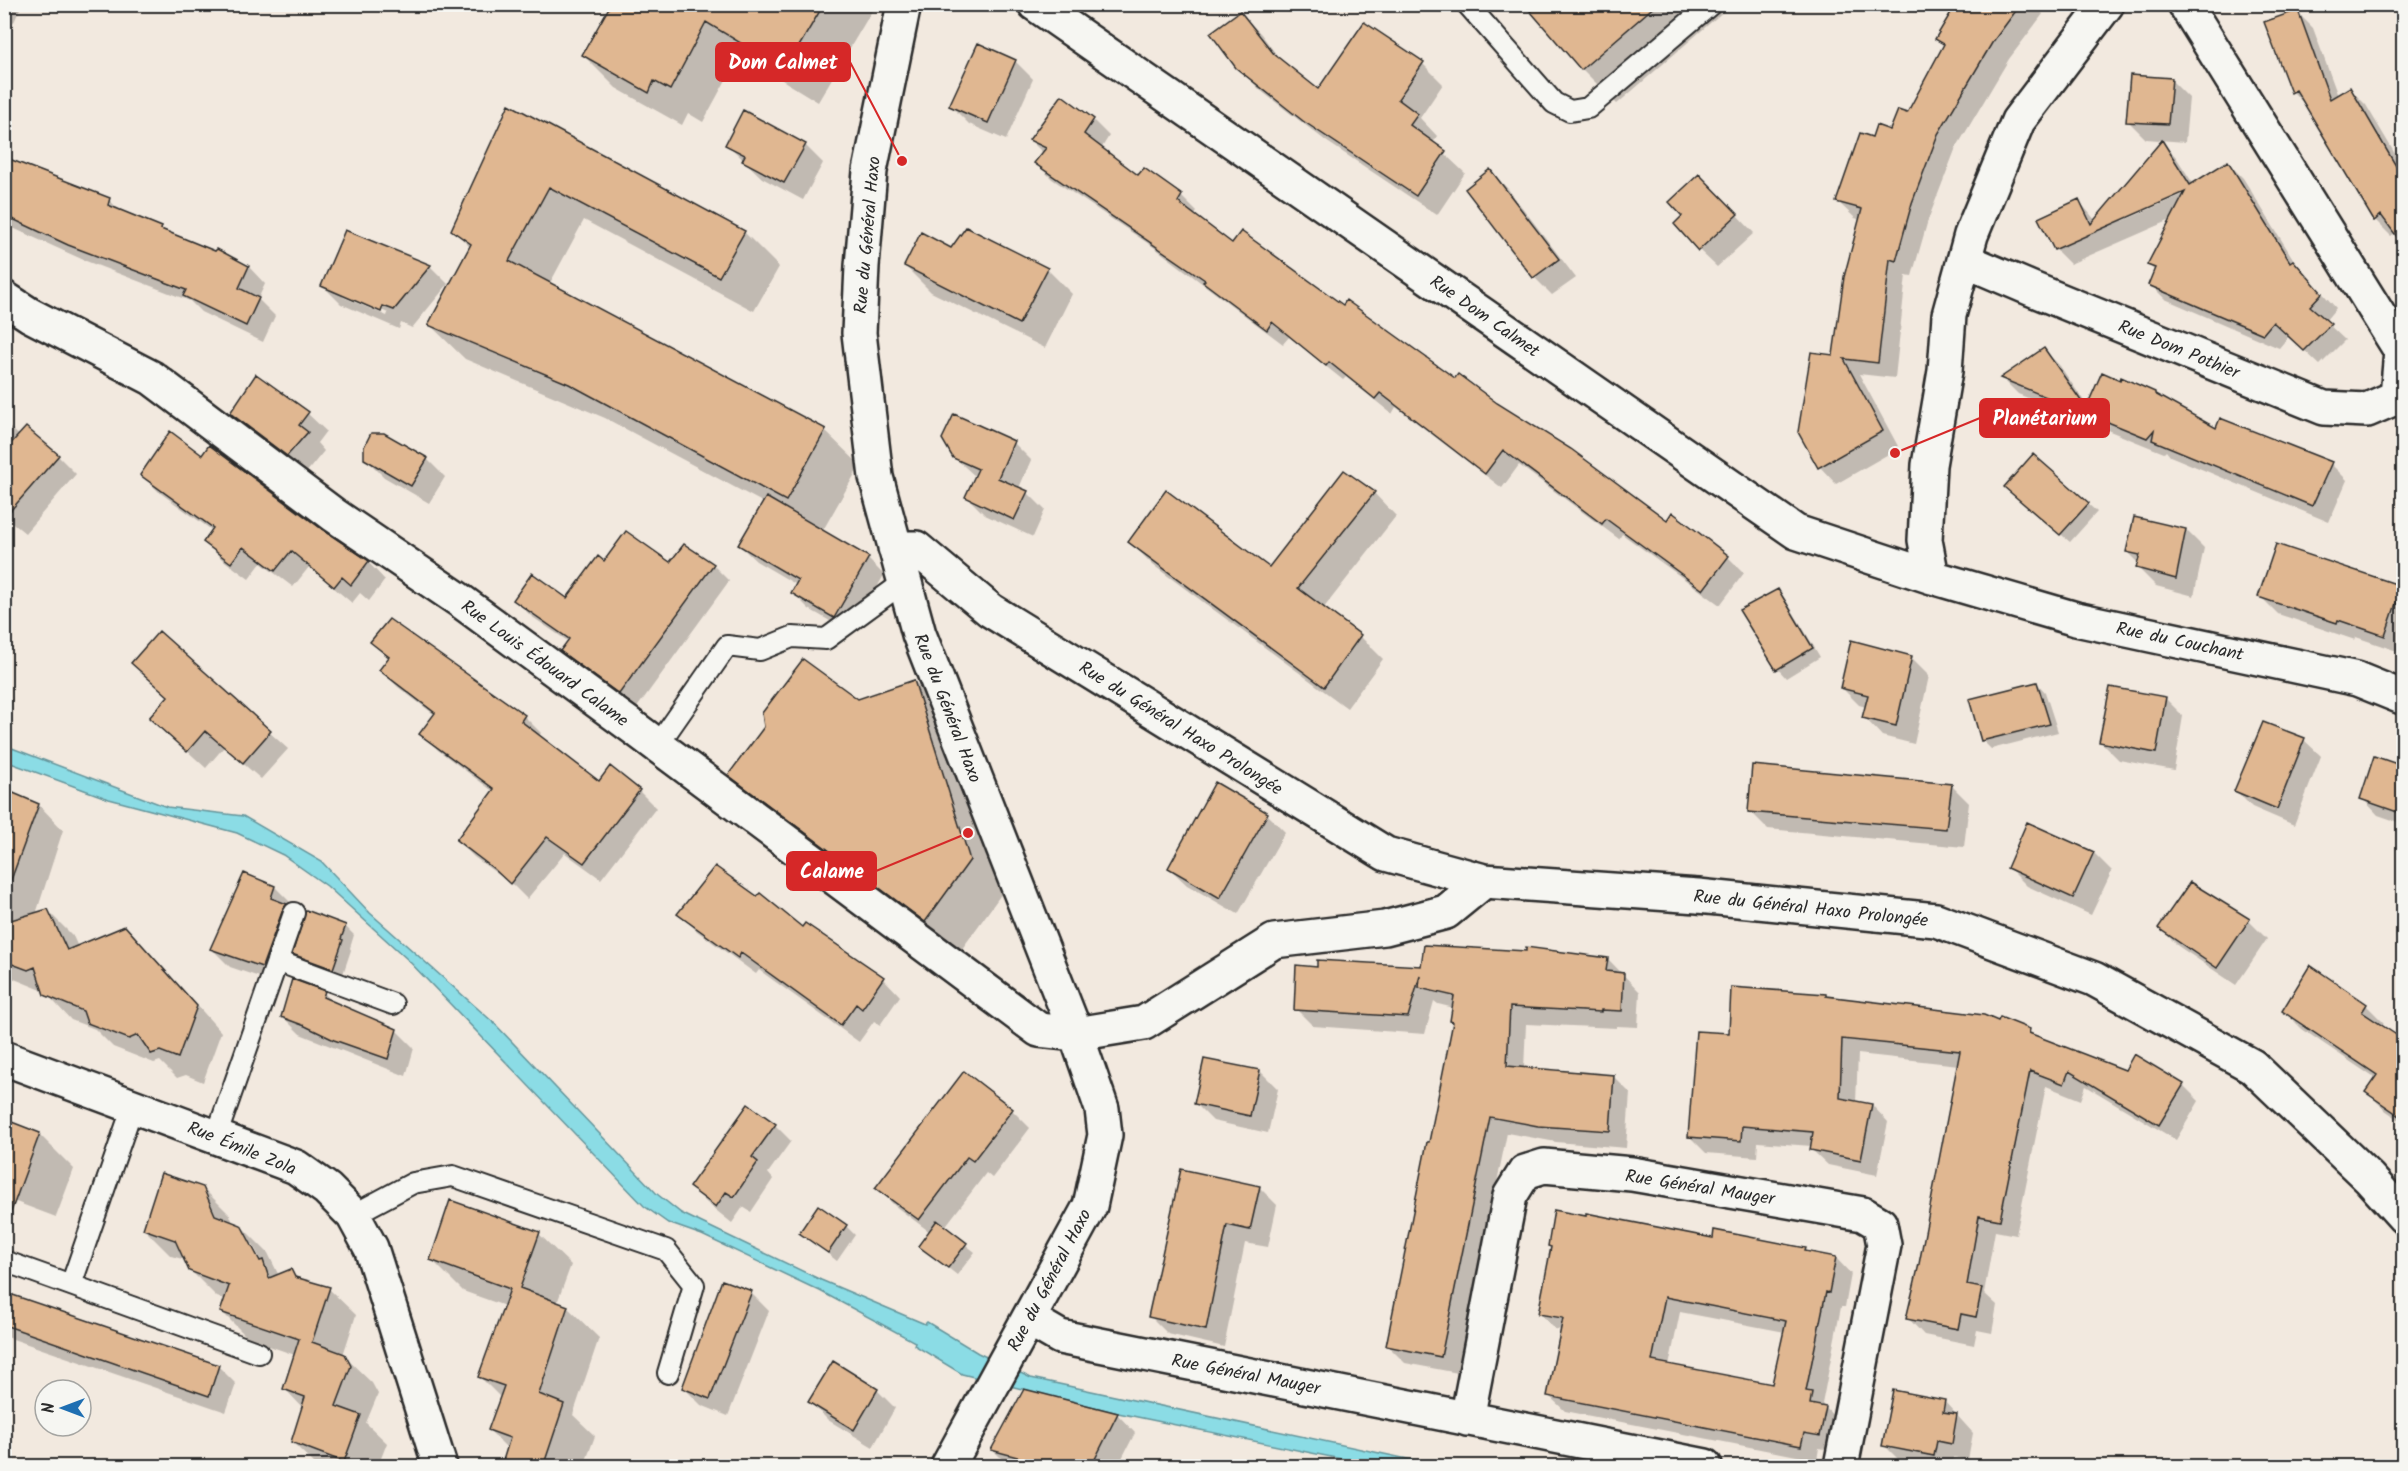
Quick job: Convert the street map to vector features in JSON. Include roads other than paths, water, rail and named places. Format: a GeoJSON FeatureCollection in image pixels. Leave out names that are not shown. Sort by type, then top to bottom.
{"type":"FeatureCollection","features":[{"type":"Feature","properties":{"kind":"street","name":"Rue du Général Haxo"},"geometry":{"type":"LineString","coordinates":[[904,4],[870,171],[859,333],[876,477],[919,634],[1076,1034],[1102,1109],[1105,1135],[1090,1206],[948,1467]]}},
{"type":"Feature","properties":{"kind":"street","name":"Rue Dom Calmet"},"geometry":{"type":"LineString","coordinates":[[1035,4],[1796,532],[1944,581]]}},
{"type":"Feature","properties":{"kind":"street"},"geometry":{"type":"LineString","coordinates":[[1944,581],[1925,540],[1929,465],[1945,372],[1949,315],[1971,235],[2018,121],[2107,4]]}},
{"type":"Feature","properties":{"kind":"street","name":"Rue Dom Pothier"},"geometry":{"type":"LineString","coordinates":[[1964,260],[2032,290],[2325,408],[2367,410],[2400,400],[2401,351],[2186,4]]}},
{"type":"Feature","properties":{"kind":"street","name":"Rue Louis Édouard Calame"},"geometry":{"type":"LineString","coordinates":[[4,298],[30,315],[152,378],[334,515],[458,599],[658,745],[1039,1030],[1076,1034]]}},
{"type":"Feature","properties":{"kind":"street","name":"Rue du Général Haxo Prolongée"},"geometry":{"type":"LineString","coordinates":[[895,549],[916,549],[990,610],[1386,854],[1484,881],[1698,896],[1936,920],[2094,979],[2252,1066],[2369,1178],[2403,1217]]}},
{"type":"Feature","properties":{"kind":"street","name":"Rue du Couchant"},"geometry":{"type":"LineString","coordinates":[[1944,581],[2076,619],[2357,679],[2403,698]]}},
{"type":"Feature","properties":{"kind":"street"},"geometry":{"type":"LineString","coordinates":[[1076,1034],[1144,1023],[1274,941],[1385,928],[1446,912],[1484,881]]}},
{"type":"Feature","properties":{"kind":"street","name":"Rue Émile Zola"},"geometry":{"type":"LineString","coordinates":[[4,1058],[296,1167],[327,1189],[353,1215],[371,1248],[440,1467]]}},
{"type":"Feature","properties":{"kind":"street","name":"Rue Général Mauger"},"geometry":{"type":"LineString","coordinates":[[1467,1419],[1510,1196],[1525,1172],[1544,1166],[1632,1174],[1863,1214],[1880,1224],[1884,1245],[1841,1467]]}},
{"type":"Feature","properties":{"kind":"street","name":"Rue Général Mauger"},"geometry":{"type":"LineString","coordinates":[[1029,1318],[1060,1337],[1705,1467]]}},
{"type":"Feature","properties":{"kind":"lane"},"geometry":{"type":"LineString","coordinates":[[1467,4],[1554,103],[1570,111],[1588,108],[1711,4]]}},
{"type":"Feature","properties":{"kind":"lane"},"geometry":{"type":"LineString","coordinates":[[658,745],[727,646],[760,650],[792,637],[826,639],[904,582]]}},
{"type":"Feature","properties":{"kind":"lane"},"geometry":{"type":"LineString","coordinates":[[216,1137],[294,913]]}},
{"type":"Feature","properties":{"kind":"lane"},"geometry":{"type":"LineString","coordinates":[[277,961],[393,1004]]}},
{"type":"Feature","properties":{"kind":"lane"},"geometry":{"type":"LineString","coordinates":[[71,1285],[134,1106]]}},
{"type":"Feature","properties":{"kind":"lane"},"geometry":{"type":"LineString","coordinates":[[353,1215],[413,1183],[453,1176],[666,1250],[694,1285],[668,1373]]}},
{"type":"Feature","properties":{"kind":"lane"},"geometry":{"type":"LineString","coordinates":[[4,1261],[260,1353]]}},
{"type":"Feature","properties":{"kind":"water"},"geometry":{"type":"Polygon","coordinates":[[[4,745],[167,807],[243,816],[322,862],[370,913],[494,1023],[657,1194],[681,1213],[821,1280],[925,1324],[927,1322],[978,1353],[1031,1378],[1440,1466],[1375,1466],[1118,1413],[962,1374],[914,1345],[915,1342],[820,1291],[702,1235],[668,1223],[644,1206],[407,959],[327,886],[283,855],[237,833],[109,799],[5,761],[4,745]]]}},
{"type":"Feature","properties":{"kind":"place","name":"Dom Calmet"},"geometry":{"type":"Point","coordinates":[902,161]}},
{"type":"Feature","properties":{"kind":"place","name":"Planétarium"},"geometry":{"type":"Point","coordinates":[1895,453]}},
{"type":"Feature","properties":{"kind":"place","name":"Calame"},"geometry":{"type":"Point","coordinates":[968,833]}}]}
